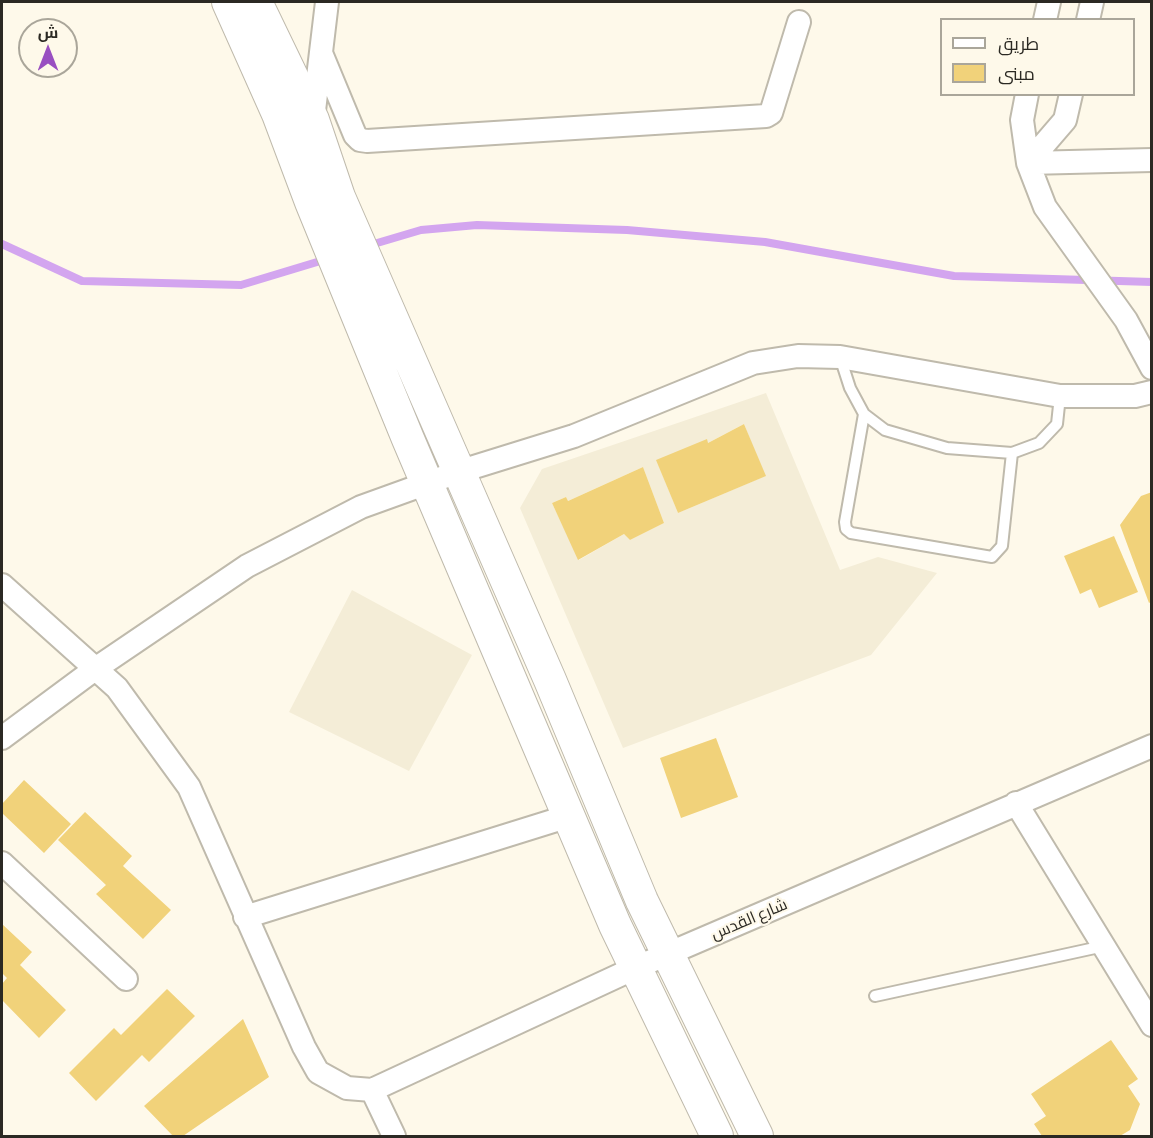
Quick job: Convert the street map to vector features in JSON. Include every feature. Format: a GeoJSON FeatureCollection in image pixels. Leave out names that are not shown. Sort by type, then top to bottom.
{"type":"FeatureCollection","features":[{"type":"Feature","properties":{"kind":"main road"},"geometry":{"type":"LineString","coordinates":[[228,2],[278,114],[325,200],[378,286],[642,901],[757,1137]]}},
{"type":"Feature","properties":{"kind":"main road"},"geometry":{"type":"LineString","coordinates":[[256,2],[313,120],[325,200],[353,306],[635,968],[717,1137]]}},
{"type":"Feature","properties":{"kind":"street"},"geometry":{"type":"LineString","coordinates":[[313,120],[326,2]]}},
{"type":"Feature","properties":{"kind":"street"},"geometry":{"type":"LineString","coordinates":[[1045,18],[1049,2]]}},
{"type":"Feature","properties":{"kind":"street"},"geometry":{"type":"LineString","coordinates":[[1088,18],[1092,2]]}},
{"type":"Feature","properties":{"kind":"street"},"geometry":{"type":"LineString","coordinates":[[321,52],[355,135],[360,140],[766,116],[771,113],[799,22]]}},
{"type":"Feature","properties":{"kind":"street"},"geometry":{"type":"LineString","coordinates":[[1027,96],[1022,120],[1028,163],[1045,207],[1126,320],[1152,368]]}},
{"type":"Feature","properties":{"kind":"street"},"geometry":{"type":"LineString","coordinates":[[1028,163],[1065,120],[1071,96]]}},
{"type":"Feature","properties":{"kind":"street"},"geometry":{"type":"LineString","coordinates":[[1028,163],[1152,160]]}},
{"type":"Feature","properties":{"kind":"street"},"geometry":{"type":"LineString","coordinates":[[2,738],[95,669],[247,566],[361,507],[458,472],[574,436],[753,363],[798,356],[840,357],[1060,396],[1135,396],[1152,392]]}},
{"type":"Feature","properties":{"kind":"street"},"geometry":{"type":"LineString","coordinates":[[2,585],[117,688],[189,787],[245,917],[569,816]]}},
{"type":"Feature","properties":{"kind":"street","name":"شارع القدس"},"geometry":{"type":"LineString","coordinates":[[245,917],[318,1072],[347,1088],[372,1090],[635,968],[1152,746]]}},
{"type":"Feature","properties":{"kind":"street"},"geometry":{"type":"LineString","coordinates":[[1016,803],[1152,1025]]}},
{"type":"Feature","properties":{"kind":"street"},"geometry":{"type":"LineString","coordinates":[[2,863],[126,979]]}},
{"type":"Feature","properties":{"kind":"street"},"geometry":{"type":"LineString","coordinates":[[372,1090],[394,1137]]}},
{"type":"Feature","properties":{"kind":"lane"},"geometry":{"type":"LineString","coordinates":[[840,357],[850,388],[864,414],[885,430],[947,448],[1012,453],[1039,443],[1057,424],[1060,396]]}},
{"type":"Feature","properties":{"kind":"lane"},"geometry":{"type":"LineString","coordinates":[[864,414],[845,522],[846,529],[851,533],[992,557],[1002,546],[1012,453]]}},
{"type":"Feature","properties":{"kind":"lane"},"geometry":{"type":"LineString","coordinates":[[875,996],[1104,946]]}},
{"type":"Feature","properties":{"kind":"shaded area"},"geometry":{"type":"Polygon","coordinates":[[[766,393],[840,570],[878,557],[937,573],[871,655],[623,748],[520,508],[542,469],[766,393]],[[744,424],[708,443],[657,461],[678,513],[765,476],[744,424]],[[643,467],[568,501],[566,497],[552,503],[579,560],[624,534],[630,540],[664,523],[643,467]]]}},
{"type":"Feature","properties":{"kind":"shaded area"},"geometry":{"type":"Polygon","coordinates":[[[352,590],[472,655],[409,771],[289,712],[352,590]]]}},
{"type":"Feature","properties":{"kind":"building"},"geometry":{"type":"Polygon","coordinates":[[[744,424],[766,476],[678,513],[656,460],[707,439],[708,443],[744,424]]]}},
{"type":"Feature","properties":{"kind":"building"},"geometry":{"type":"Polygon","coordinates":[[[643,467],[664,523],[630,540],[624,534],[578,560],[552,503],[566,497],[568,501],[643,467]]]}},
{"type":"Feature","properties":{"kind":"building"},"geometry":{"type":"Polygon","coordinates":[[[1152,492],[1152,601],[1149,603],[1120,525],[1141,496],[1152,492]]]}},
{"type":"Feature","properties":{"kind":"building"},"geometry":{"type":"Polygon","coordinates":[[[1114,536],[1138,592],[1099,608],[1091,589],[1080,594],[1064,556],[1114,536]]]}},
{"type":"Feature","properties":{"kind":"building"},"geometry":{"type":"Polygon","coordinates":[[[716,738],[738,797],[681,818],[660,758],[716,738]]]}},
{"type":"Feature","properties":{"kind":"building"},"geometry":{"type":"Polygon","coordinates":[[[24,780],[71,824],[44,853],[2,813],[2,804],[24,780]]]}},
{"type":"Feature","properties":{"kind":"building"},"geometry":{"type":"Polygon","coordinates":[[[85,812],[132,856],[123,866],[171,910],[143,939],[96,894],[106,885],[58,840],[85,812]]]}},
{"type":"Feature","properties":{"kind":"building"},"geometry":{"type":"Polygon","coordinates":[[[2,924],[32,952],[20,965],[66,1010],[39,1038],[2,1000],[2,984],[7,978],[2,973],[2,924]]]}},
{"type":"Feature","properties":{"kind":"building"},"geometry":{"type":"Polygon","coordinates":[[[167,989],[195,1016],[149,1062],[142,1055],[96,1101],[69,1073],[114,1028],[121,1035],[167,989]]]}},
{"type":"Feature","properties":{"kind":"building"},"geometry":{"type":"Polygon","coordinates":[[[243,1019],[269,1077],[183,1136],[173,1136],[144,1106],[243,1019]]]}},
{"type":"Feature","properties":{"kind":"building"},"geometry":{"type":"Polygon","coordinates":[[[1111,1040],[1138,1079],[1128,1086],[1140,1104],[1130,1130],[1120,1136],[1042,1136],[1034,1124],[1046,1116],[1031,1094],[1111,1040]]]}},
{"type":"Feature","properties":{"kind":"waterway"},"geometry":{"type":"LineString","coordinates":[[367,246],[421,230],[477,225],[627,230],[765,242],[954,276],[1152,282]]}},
{"type":"Feature","properties":{"kind":"waterway"},"geometry":{"type":"LineString","coordinates":[[2,244],[82,281],[241,285],[327,259]]}}]}
